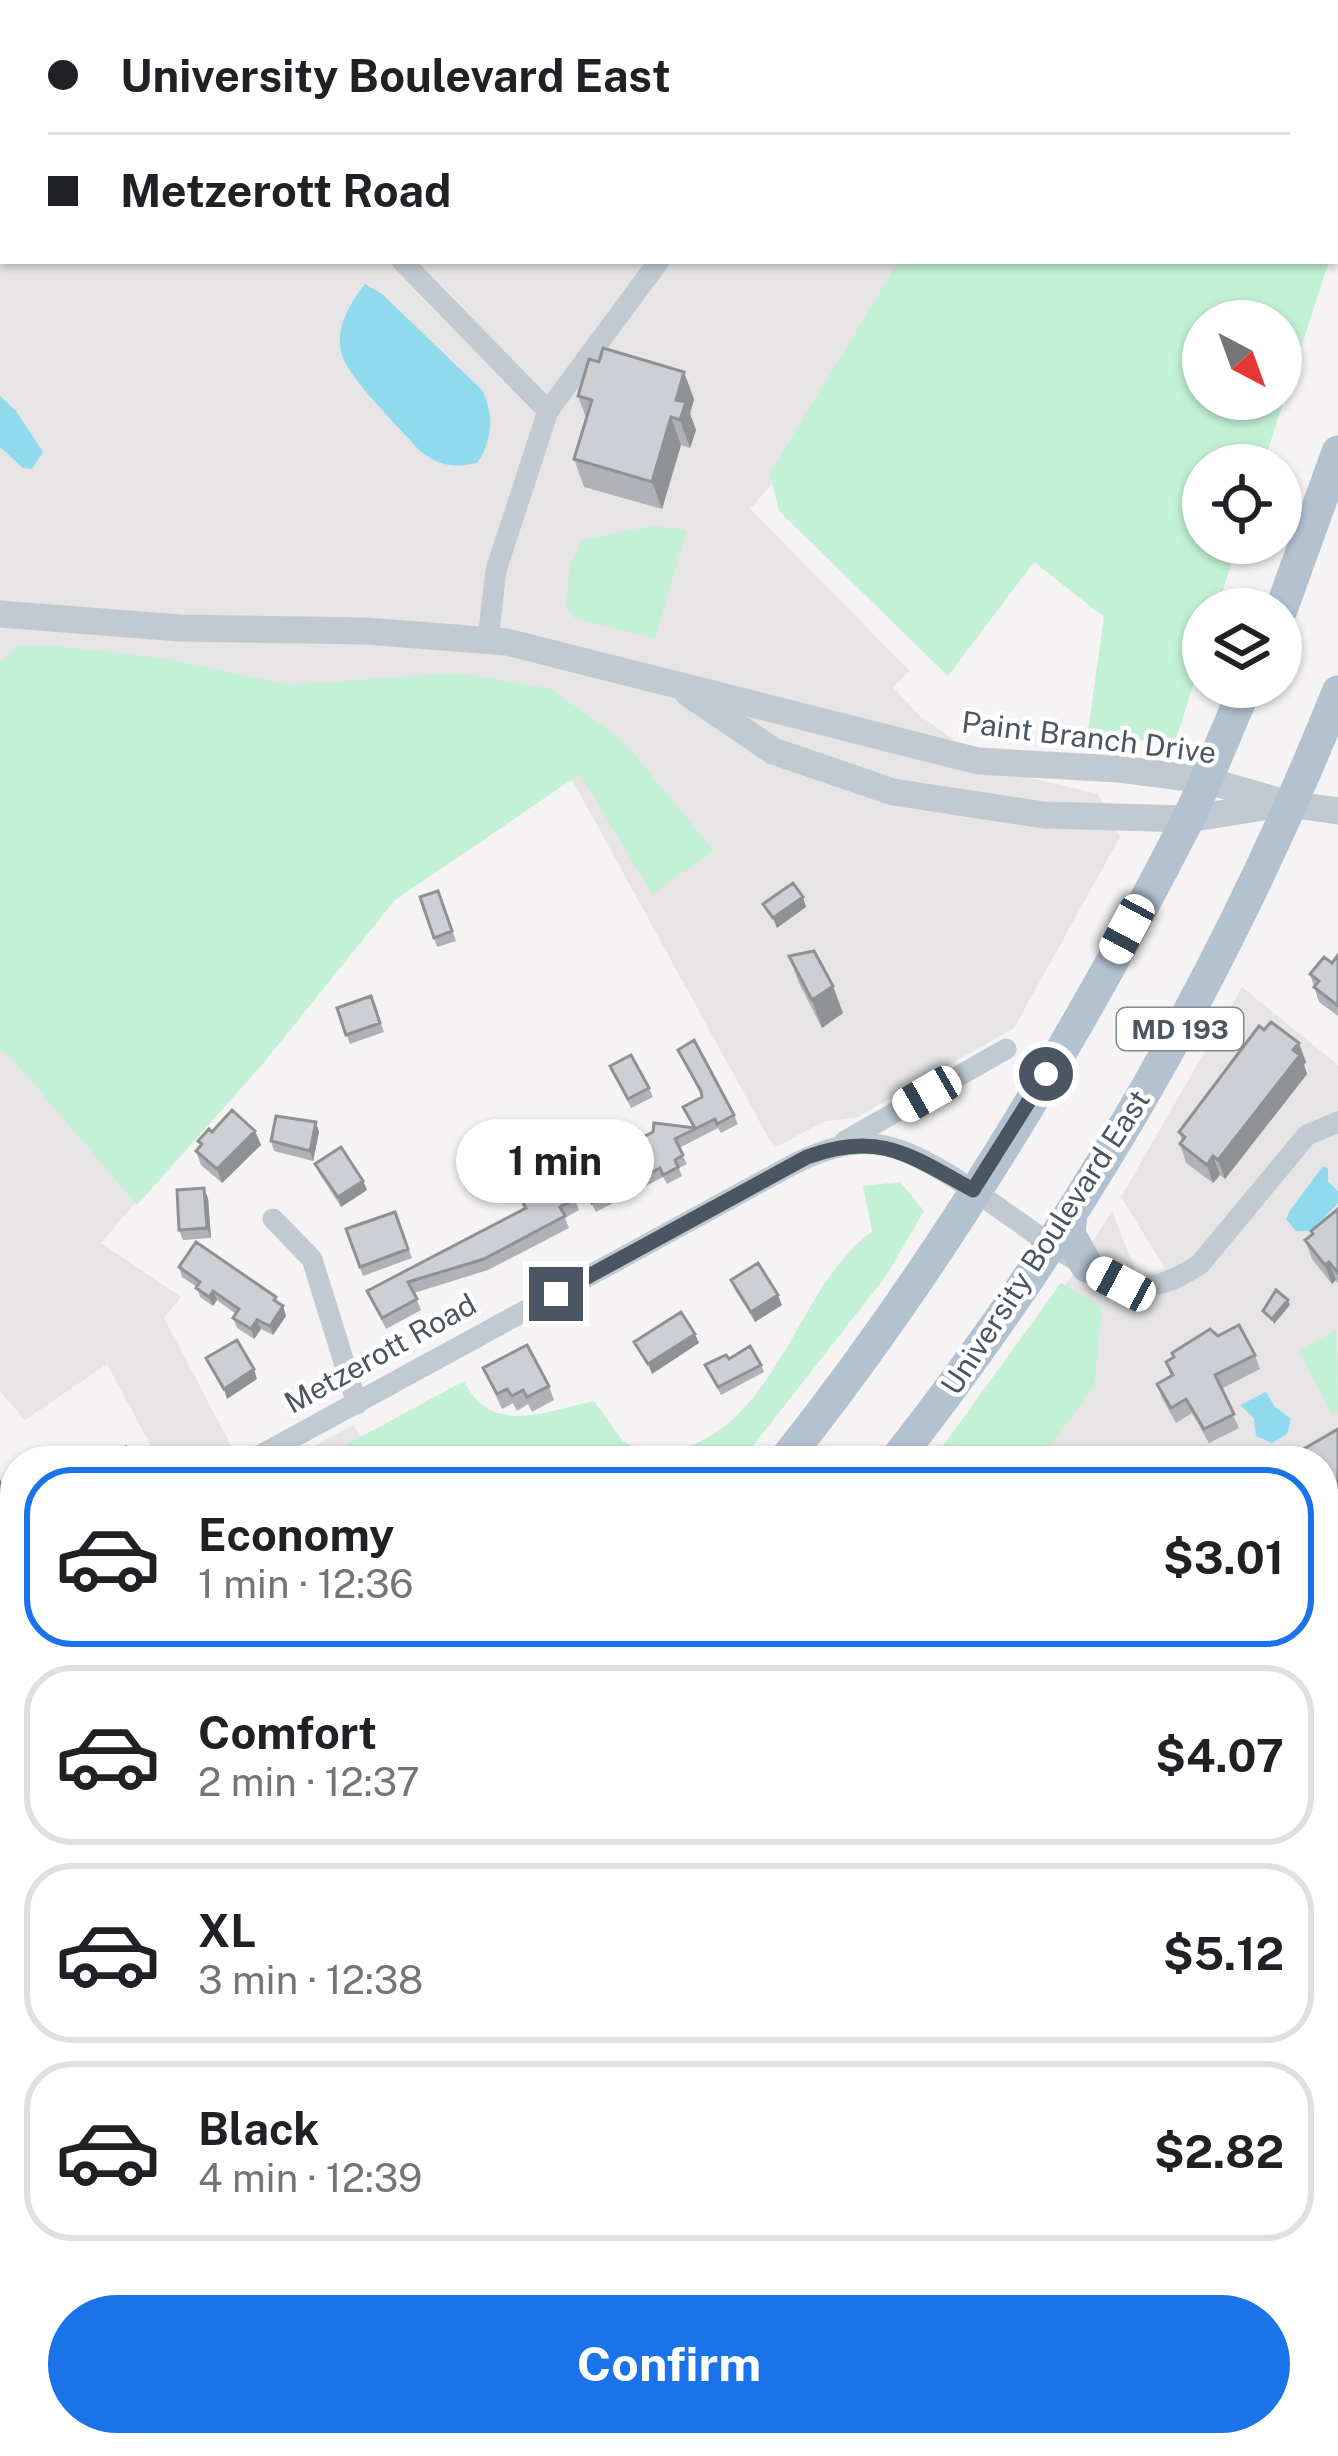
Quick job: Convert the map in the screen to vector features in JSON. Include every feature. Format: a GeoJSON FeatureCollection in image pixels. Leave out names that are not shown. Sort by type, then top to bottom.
{"type":"FeatureCollection","features":[{"type":"Feature","properties":{"kind":"main road"},"geometry":{"type":"LineString","coordinates":[[1289,588],[1338,452]]}},
{"type":"Feature","properties":{"kind":"main road","name":"University Boulevard East"},"geometry":{"type":"LineString","coordinates":[[907,1446],[976,1357],[1051,1245],[1190,1012],[1270,853],[1338,692]]}},
{"type":"Feature","properties":{"kind":"main road","name":"MD 193"},"geometry":{"type":"LineString","coordinates":[[796,1446],[973,1190],[1057,1054],[1188,819],[1237,708]]}},
{"type":"Feature","properties":{"kind":"main road"},"geometry":{"type":"LineString","coordinates":[[1071,1213],[1069,1234],[1074,1250],[1088,1266]]}},
{"type":"Feature","properties":{"kind":"street"},"geometry":{"type":"LineString","coordinates":[[405,264],[548,411]]}},
{"type":"Feature","properties":{"kind":"street"},"geometry":{"type":"LineString","coordinates":[[488,640],[496,570],[548,411],[657,264]]}},
{"type":"Feature","properties":{"kind":"street","name":"Paint Branch Drive"},"geometry":{"type":"LineString","coordinates":[[0,614],[180,628],[365,631],[488,640],[670,681],[978,761],[1204,780],[1289,804]]}},
{"type":"Feature","properties":{"kind":"street","name":"Paint Branch Drive"},"geometry":{"type":"LineString","coordinates":[[670,681],[773,751],[893,793],[1044,815],[1188,819],[1289,804]]}},
{"type":"Feature","properties":{"kind":"street"},"geometry":{"type":"LineString","coordinates":[[1289,804],[1338,812]]}},
{"type":"Feature","properties":{"kind":"street"},"geometry":{"type":"LineString","coordinates":[[836,1146],[1006,1049]]}},
{"type":"Feature","properties":{"kind":"street","name":"Metzerott Road"},"geometry":{"type":"LineString","coordinates":[[278,1446],[836,1146],[890,1147],[973,1190],[1051,1245],[1121,1284],[1154,1286],[1177,1279],[1200,1264],[1307,1135],[1338,1121]]}},
{"type":"Feature","properties":{"kind":"street"},"geometry":{"type":"LineString","coordinates":[[273,1219],[312,1259],[357,1404]]}},
{"type":"Feature","properties":{"kind":"shaded area"},"geometry":{"type":"Polygon","coordinates":[[[0,264],[965,264],[750,509],[910,671],[893,687],[920,716],[964,747],[1027,777],[1098,794],[1120,837],[1014,1028],[857,1117],[823,1122],[774,1148],[575,785],[533,735],[101,1243],[181,1297],[164,1318],[231,1446],[151,1446],[107,1364],[25,1420],[0,1391],[0,264]]]}},
{"type":"Feature","properties":{"kind":"shaded area"},"geometry":{"type":"Polygon","coordinates":[[[1242,987],[1338,1065],[1338,1446],[955,1446],[1034,1335],[1112,1211],[1137,1275],[1165,1268],[1121,1197],[1242,987]]]}},
{"type":"Feature","properties":{"kind":"shaded area"},"geometry":{"type":"Polygon","coordinates":[[[353,1425],[368,1446],[314,1446],[353,1425]]]}},
{"type":"Feature","properties":{"kind":"green space"},"geometry":{"type":"Polygon","coordinates":[[[897,264],[1328,264],[1302,344],[1302,300],[1182,300],[1182,420],[1278,420],[1270,444],[1182,444],[1182,564],[1231,564],[1224,588],[1182,588],[1182,708],[1186,708],[1174,746],[1088,731],[1104,617],[1034,562],[948,676],[779,511],[770,473],[897,264]]]}},
{"type":"Feature","properties":{"kind":"green space"},"geometry":{"type":"Polygon","coordinates":[[[651,526],[687,530],[655,638],[574,618],[566,609],[570,566],[582,540],[651,526]]]}},
{"type":"Feature","properties":{"kind":"green space"},"geometry":{"type":"Polygon","coordinates":[[[48,645],[168,659],[289,685],[456,673],[551,689],[624,742],[714,851],[652,894],[580,774],[395,900],[261,1066],[137,1205],[9,1055],[0,1051],[0,662],[16,647],[48,645]]]}},
{"type":"Feature","properties":{"kind":"green space"},"geometry":{"type":"Polygon","coordinates":[[[900,1182],[924,1211],[886,1276],[753,1446],[691,1446],[718,1431],[747,1404],[830,1276],[872,1231],[863,1186],[900,1182]]]}},
{"type":"Feature","properties":{"kind":"green space"},"geometry":{"type":"Polygon","coordinates":[[[1061,1283],[1102,1307],[1094,1387],[1050,1446],[943,1446],[1061,1283]]]}},
{"type":"Feature","properties":{"kind":"green space"},"geometry":{"type":"Polygon","coordinates":[[[1336,1330],[1338,1412],[1333,1415],[1298,1351],[1336,1330]]]}},
{"type":"Feature","properties":{"kind":"green space"},"geometry":{"type":"Polygon","coordinates":[[[464,1381],[475,1398],[504,1415],[539,1414],[594,1401],[632,1446],[344,1446],[464,1381]]]}},
{"type":"Feature","properties":{"kind":"water"},"geometry":{"type":"Polygon","coordinates":[[[365,284],[382,294],[482,390],[490,427],[477,463],[448,465],[421,452],[347,365],[340,345],[342,326],[365,284]]]}},
{"type":"Feature","properties":{"kind":"water"},"geometry":{"type":"Polygon","coordinates":[[[0,396],[43,452],[32,469],[23,468],[0,447],[0,396]]]}},
{"type":"Feature","properties":{"kind":"water"},"geometry":{"type":"Polygon","coordinates":[[[1323,1166],[1338,1191],[1338,1203],[1311,1231],[1296,1231],[1286,1219],[1323,1166]]]}},
{"type":"Feature","properties":{"kind":"water"},"geometry":{"type":"Polygon","coordinates":[[[1266,1392],[1291,1419],[1287,1434],[1272,1443],[1256,1436],[1254,1418],[1240,1405],[1266,1392]]]}},
{"type":"Feature","properties":{"kind":"building"},"geometry":{"type":"Polygon","coordinates":[[[603,348],[684,372],[676,400],[686,402],[680,420],[671,417],[652,482],[574,459],[592,400],[578,396],[589,359],[599,362],[603,348]]]}},
{"type":"Feature","properties":{"kind":"building"},"geometry":{"type":"Polygon","coordinates":[[[793,883],[803,897],[773,918],[763,904],[793,883]]]}},
{"type":"Feature","properties":{"kind":"building"},"geometry":{"type":"Polygon","coordinates":[[[438,891],[452,931],[434,938],[420,897],[438,891]]]}},
{"type":"Feature","properties":{"kind":"building"},"geometry":{"type":"Polygon","coordinates":[[[814,951],[833,986],[812,1000],[789,956],[814,951]]]}},
{"type":"Feature","properties":{"kind":"building"},"geometry":{"type":"Polygon","coordinates":[[[1338,955],[1338,1006],[1314,987],[1319,981],[1310,974],[1324,957],[1332,963],[1338,955]]]}},
{"type":"Feature","properties":{"kind":"building"},"geometry":{"type":"Polygon","coordinates":[[[371,996],[380,1023],[346,1035],[337,1008],[371,996]]]}},
{"type":"Feature","properties":{"kind":"building"},"geometry":{"type":"Polygon","coordinates":[[[1271,1022],[1299,1043],[1293,1050],[1300,1055],[1218,1160],[1213,1156],[1207,1165],[1180,1144],[1185,1137],[1179,1132],[1259,1026],[1264,1030],[1271,1022]]]}},
{"type":"Feature","properties":{"kind":"building"},"geometry":{"type":"Polygon","coordinates":[[[694,1040],[734,1115],[675,1139],[683,1155],[675,1160],[678,1167],[663,1175],[660,1168],[592,1203],[581,1182],[641,1152],[645,1147],[641,1138],[653,1132],[654,1123],[695,1128],[683,1107],[702,1097],[701,1091],[678,1050],[694,1040]]]}},
{"type":"Feature","properties":{"kind":"building"},"geometry":{"type":"Polygon","coordinates":[[[631,1055],[649,1088],[628,1099],[610,1066],[631,1055]]]}},
{"type":"Feature","properties":{"kind":"building"},"geometry":{"type":"Polygon","coordinates":[[[232,1110],[255,1131],[217,1169],[196,1151],[202,1144],[198,1141],[232,1110]]]}},
{"type":"Feature","properties":{"kind":"building"},"geometry":{"type":"Polygon","coordinates":[[[276,1116],[316,1122],[310,1151],[271,1141],[276,1116]]]}},
{"type":"Feature","properties":{"kind":"building"},"geometry":{"type":"Polygon","coordinates":[[[341,1147],[363,1181],[338,1197],[315,1164],[341,1147]]]}},
{"type":"Feature","properties":{"kind":"building"},"geometry":{"type":"Polygon","coordinates":[[[551,1160],[575,1199],[560,1207],[565,1216],[484,1259],[408,1282],[417,1299],[382,1318],[367,1291],[526,1208],[511,1180],[551,1160]]]}},
{"type":"Feature","properties":{"kind":"building"},"geometry":{"type":"Polygon","coordinates":[[[204,1188],[207,1228],[179,1230],[177,1190],[204,1188]]]}},
{"type":"Feature","properties":{"kind":"building"},"geometry":{"type":"Polygon","coordinates":[[[1338,1209],[1338,1273],[1305,1240],[1338,1209]]]}},
{"type":"Feature","properties":{"kind":"building"},"geometry":{"type":"Polygon","coordinates":[[[395,1212],[408,1249],[360,1267],[346,1229],[395,1212]]]}},
{"type":"Feature","properties":{"kind":"building"},"geometry":{"type":"Polygon","coordinates":[[[196,1242],[276,1297],[283,1306],[270,1326],[257,1320],[251,1329],[233,1318],[239,1309],[213,1291],[209,1297],[196,1288],[200,1282],[179,1267],[196,1242]]]}},
{"type":"Feature","properties":{"kind":"building"},"geometry":{"type":"Polygon","coordinates":[[[758,1263],[778,1295],[751,1312],[731,1280],[758,1263]]]}},
{"type":"Feature","properties":{"kind":"building"},"geometry":{"type":"Polygon","coordinates":[[[1276,1290],[1288,1300],[1272,1319],[1263,1311],[1276,1290]]]}},
{"type":"Feature","properties":{"kind":"building"},"geometry":{"type":"Polygon","coordinates":[[[681,1312],[695,1334],[648,1364],[634,1342],[681,1312]]]}},
{"type":"Feature","properties":{"kind":"building"},"geometry":{"type":"Polygon","coordinates":[[[1239,1325],[1255,1355],[1215,1375],[1234,1414],[1204,1429],[1186,1399],[1171,1408],[1157,1384],[1173,1375],[1166,1362],[1174,1357],[1172,1353],[1210,1329],[1218,1336],[1239,1325]]]}},
{"type":"Feature","properties":{"kind":"building"},"geometry":{"type":"Polygon","coordinates":[[[237,1340],[254,1369],[224,1389],[206,1358],[237,1340]]]}},
{"type":"Feature","properties":{"kind":"building"},"geometry":{"type":"Polygon","coordinates":[[[527,1345],[549,1386],[527,1397],[523,1390],[512,1396],[507,1389],[497,1394],[483,1368],[527,1345]]]}},
{"type":"Feature","properties":{"kind":"building"},"geometry":{"type":"Polygon","coordinates":[[[750,1346],[761,1365],[718,1387],[705,1365],[726,1355],[729,1359],[750,1346]]]}},
{"type":"Feature","properties":{"kind":"building"},"geometry":{"type":"Polygon","coordinates":[[[1338,1429],[1338,1446],[1309,1446],[1338,1429]]]}},
{"type":"Feature","properties":{"kind":"route"},"geometry":{"type":"LineString","coordinates":[[556,1294],[807,1157],[836,1146],[890,1147],[973,1190],[1046,1074]]}}]}
